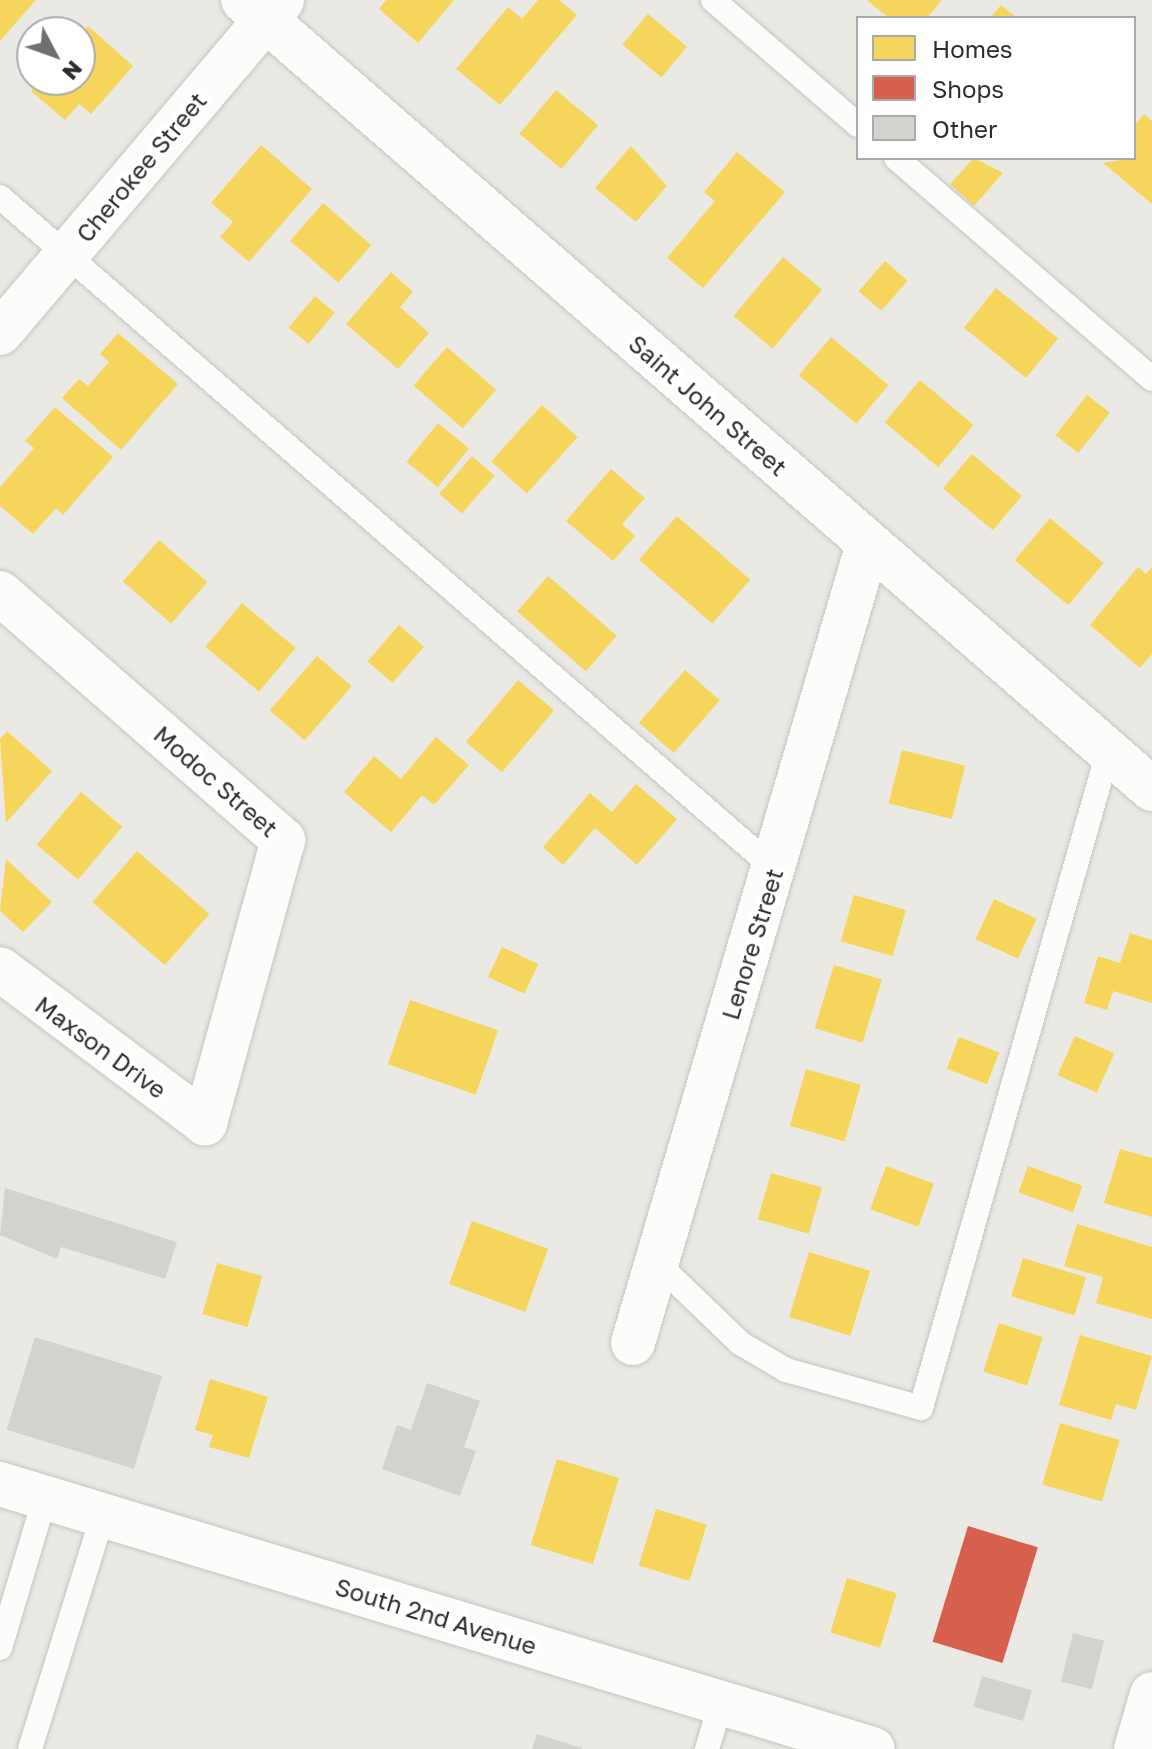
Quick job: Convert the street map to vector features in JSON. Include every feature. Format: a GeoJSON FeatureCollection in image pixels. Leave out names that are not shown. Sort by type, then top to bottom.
{"type":"FeatureCollection","features":[{"type":"Feature","properties":{"kind":"street","name":"Cherokee Street"},"geometry":{"type":"LineString","coordinates":[[0,333],[264,7]]}},
{"type":"Feature","properties":{"kind":"street","name":"Saint John Street"},"geometry":{"type":"LineString","coordinates":[[264,7],[868,544],[1152,789]]}},
{"type":"Feature","properties":{"kind":"street","name":"Lenore Street"},"geometry":{"type":"LineString","coordinates":[[633,1343],[775,869],[868,544]]}},
{"type":"Feature","properties":{"kind":"street","name":"Modoc Street"},"geometry":{"type":"LineString","coordinates":[[0,593],[283,840],[205,1123]]}},
{"type":"Feature","properties":{"kind":"street","name":"Maxson Drive"},"geometry":{"type":"LineString","coordinates":[[0,969],[205,1123]]}},
{"type":"Feature","properties":{"kind":"street","name":"South 2nd Avenue"},"geometry":{"type":"LineString","coordinates":[[0,1484],[873,1749]]}},
{"type":"Feature","properties":{"kind":"street"},"geometry":{"type":"LineString","coordinates":[[1136,1749],[1152,1694]]}},
{"type":"Feature","properties":{"kind":"lane"},"geometry":{"type":"LineString","coordinates":[[713,0],[856,123]]}},
{"type":"Feature","properties":{"kind":"lane"},"geometry":{"type":"LineString","coordinates":[[898,160],[1152,379]]}},
{"type":"Feature","properties":{"kind":"lane"},"geometry":{"type":"LineString","coordinates":[[0,197],[775,869]]}},
{"type":"Feature","properties":{"kind":"lane"},"geometry":{"type":"LineString","coordinates":[[657,1263],[740,1343],[786,1370],[921,1408],[1108,752]]}},
{"type":"Feature","properties":{"kind":"lane"},"geometry":{"type":"LineString","coordinates":[[0,1648],[45,1497]]}},
{"type":"Feature","properties":{"kind":"lane"},"geometry":{"type":"LineString","coordinates":[[30,1749],[103,1515]]}},
{"type":"Feature","properties":{"kind":"lane"},"geometry":{"type":"LineString","coordinates":[[707,1749],[721,1703]]}},
{"type":"Feature","properties":{"kind":"building: Homes"},"geometry":{"type":"Polygon","coordinates":[[[0,0],[36,0],[22,16],[16,16],[16,23],[0,41],[0,0]]]}},
{"type":"Feature","properties":{"kind":"building: Homes"},"geometry":{"type":"Polygon","coordinates":[[[386,0],[454,0],[418,43],[379,9],[386,0]]]}},
{"type":"Feature","properties":{"kind":"building: Homes"},"geometry":{"type":"Polygon","coordinates":[[[538,0],[559,0],[577,15],[500,105],[456,69],[508,7],[522,19],[538,0]]]}},
{"type":"Feature","properties":{"kind":"building: Homes"},"geometry":{"type":"Polygon","coordinates":[[[867,0],[942,0],[929,16],[887,16],[867,0]]]}},
{"type":"Feature","properties":{"kind":"building: Homes"},"geometry":{"type":"Polygon","coordinates":[[[1001,5],[1015,16],[992,16],[1001,5]]]}},
{"type":"Feature","properties":{"kind":"building: Homes"},"geometry":{"type":"Polygon","coordinates":[[[648,14],[687,47],[661,77],[622,45],[648,14]]]}},
{"type":"Feature","properties":{"kind":"building: Homes"},"geometry":{"type":"Polygon","coordinates":[[[96,33],[133,66],[91,114],[79,104],[65,120],[37,96],[96,96],[96,33]]]}},
{"type":"Feature","properties":{"kind":"building: Homes"},"geometry":{"type":"Polygon","coordinates":[[[556,90],[598,125],[561,169],[519,134],[556,90]]]}},
{"type":"Feature","properties":{"kind":"building: Homes"},"geometry":{"type":"Polygon","coordinates":[[[1144,114],[1152,121],[1152,204],[1103,163],[1136,160],[1136,124],[1144,114]]]}},
{"type":"Feature","properties":{"kind":"building: Homes"},"geometry":{"type":"Polygon","coordinates":[[[261,145],[312,189],[249,262],[220,237],[233,222],[211,203],[261,145]]]}},
{"type":"Feature","properties":{"kind":"building: Homes"},"geometry":{"type":"Polygon","coordinates":[[[631,146],[667,186],[636,222],[595,188],[631,146]]]}},
{"type":"Feature","properties":{"kind":"building: Homes"},"geometry":{"type":"Polygon","coordinates":[[[737,152],[785,192],[703,288],[667,258],[715,201],[704,192],[737,152]]]}},
{"type":"Feature","properties":{"kind":"building: Homes"},"geometry":{"type":"Polygon","coordinates":[[[972,160],[1003,173],[974,206],[950,184],[972,160]]]}},
{"type":"Feature","properties":{"kind":"building: Homes"},"geometry":{"type":"Polygon","coordinates":[[[323,203],[371,245],[338,283],[290,241],[323,203]]]}},
{"type":"Feature","properties":{"kind":"building: Homes"},"geometry":{"type":"Polygon","coordinates":[[[783,257],[822,290],[773,349],[734,316],[783,257]]]}},
{"type":"Feature","properties":{"kind":"building: Homes"},"geometry":{"type":"Polygon","coordinates":[[[885,261],[908,281],[881,311],[859,291],[885,261]]]}},
{"type":"Feature","properties":{"kind":"building: Homes"},"geometry":{"type":"Polygon","coordinates":[[[391,272],[413,292],[400,307],[429,333],[398,369],[346,324],[391,272]]]}},
{"type":"Feature","properties":{"kind":"building: Homes"},"geometry":{"type":"Polygon","coordinates":[[[996,288],[1058,338],[1026,378],[964,328],[996,288]]]}},
{"type":"Feature","properties":{"kind":"building: Homes"},"geometry":{"type":"Polygon","coordinates":[[[315,296],[335,313],[309,344],[289,327],[315,296]]]}},
{"type":"Feature","properties":{"kind":"building: Homes"},"geometry":{"type":"Polygon","coordinates":[[[118,333],[178,384],[121,450],[62,398],[79,379],[88,386],[109,362],[100,354],[118,333]]]}},
{"type":"Feature","properties":{"kind":"building: Homes"},"geometry":{"type":"Polygon","coordinates":[[[831,337],[888,385],[856,424],[799,375],[831,337]]]}},
{"type":"Feature","properties":{"kind":"building: Homes"},"geometry":{"type":"Polygon","coordinates":[[[447,347],[496,390],[463,428],[414,385],[447,347]]]}},
{"type":"Feature","properties":{"kind":"building: Homes"},"geometry":{"type":"Polygon","coordinates":[[[920,380],[974,425],[938,467],[885,422],[920,380]]]}},
{"type":"Feature","properties":{"kind":"building: Homes"},"geometry":{"type":"Polygon","coordinates":[[[1087,395],[1110,413],[1078,453],[1056,435],[1087,395]]]}},
{"type":"Feature","properties":{"kind":"building: Homes"},"geometry":{"type":"Polygon","coordinates":[[[542,405],[578,437],[527,494],[491,461],[542,405]]]}},
{"type":"Feature","properties":{"kind":"building: Homes"},"geometry":{"type":"Polygon","coordinates":[[[55,407],[113,457],[63,515],[56,508],[33,534],[0,506],[0,487],[34,448],[25,441],[55,407]]]}},
{"type":"Feature","properties":{"kind":"building: Homes"},"geometry":{"type":"Polygon","coordinates":[[[438,423],[469,448],[438,487],[407,462],[438,423]]]}},
{"type":"Feature","properties":{"kind":"building: Homes"},"geometry":{"type":"Polygon","coordinates":[[[972,454],[1022,496],[993,530],[943,488],[972,454]]]}},
{"type":"Feature","properties":{"kind":"building: Homes"},"geometry":{"type":"Polygon","coordinates":[[[472,456],[495,476],[462,513],[439,494],[472,456]]]}},
{"type":"Feature","properties":{"kind":"building: Homes"},"geometry":{"type":"Polygon","coordinates":[[[611,469],[645,498],[622,524],[635,536],[613,561],[566,521],[611,469]]]}},
{"type":"Feature","properties":{"kind":"building: Homes"},"geometry":{"type":"Polygon","coordinates":[[[677,516],[750,580],[712,623],[639,560],[677,516]]]}},
{"type":"Feature","properties":{"kind":"building: Homes"},"geometry":{"type":"Polygon","coordinates":[[[1050,518],[1104,563],[1068,605],[1015,560],[1050,518]]]}},
{"type":"Feature","properties":{"kind":"building: Homes"},"geometry":{"type":"Polygon","coordinates":[[[159,540],[207,582],[171,623],[123,582],[159,540]]]}},
{"type":"Feature","properties":{"kind":"building: Homes"},"geometry":{"type":"Polygon","coordinates":[[[1138,567],[1146,574],[1152,567],[1152,654],[1140,668],[1090,625],[1138,567]]]}},
{"type":"Feature","properties":{"kind":"building: Homes"},"geometry":{"type":"Polygon","coordinates":[[[548,576],[617,636],[586,671],[517,611],[548,576]]]}},
{"type":"Feature","properties":{"kind":"building: Homes"},"geometry":{"type":"Polygon","coordinates":[[[242,603],[296,648],[259,692],[205,647],[242,603]]]}},
{"type":"Feature","properties":{"kind":"building: Homes"},"geometry":{"type":"Polygon","coordinates":[[[399,625],[424,647],[392,683],[368,661],[399,625]]]}},
{"type":"Feature","properties":{"kind":"building: Homes"},"geometry":{"type":"Polygon","coordinates":[[[317,656],[352,686],[304,741],[270,710],[317,656]]]}},
{"type":"Feature","properties":{"kind":"building: Homes"},"geometry":{"type":"Polygon","coordinates":[[[685,670],[720,700],[674,753],[639,723],[685,670]]]}},
{"type":"Feature","properties":{"kind":"building: Homes"},"geometry":{"type":"Polygon","coordinates":[[[518,680],[554,710],[502,772],[466,742],[518,680]]]}},
{"type":"Feature","properties":{"kind":"building: Homes"},"geometry":{"type":"Polygon","coordinates":[[[7,731],[52,771],[6,823],[0,739],[7,731]]]}},
{"type":"Feature","properties":{"kind":"building: Homes"},"geometry":{"type":"Polygon","coordinates":[[[436,737],[469,765],[434,805],[422,795],[391,832],[344,792],[374,756],[401,779],[436,737]]]}},
{"type":"Feature","properties":{"kind":"building: Homes"},"geometry":{"type":"Polygon","coordinates":[[[902,750],[965,766],[952,819],[889,803],[902,750]]]}},
{"type":"Feature","properties":{"kind":"building: Homes"},"geometry":{"type":"Polygon","coordinates":[[[636,784],[677,819],[637,865],[595,828],[563,865],[543,847],[590,793],[612,812],[636,784]]]}},
{"type":"Feature","properties":{"kind":"building: Homes"},"geometry":{"type":"Polygon","coordinates":[[[81,792],[122,827],[78,880],[37,845],[81,792]]]}},
{"type":"Feature","properties":{"kind":"building: Homes"},"geometry":{"type":"Polygon","coordinates":[[[137,851],[209,914],[165,965],[92,902],[137,851]]]}},
{"type":"Feature","properties":{"kind":"building: Homes"},"geometry":{"type":"Polygon","coordinates":[[[6,859],[52,902],[23,932],[0,911],[6,859]]]}},
{"type":"Feature","properties":{"kind":"building: Homes"},"geometry":{"type":"Polygon","coordinates":[[[854,895],[906,910],[893,956],[841,941],[854,895]]]}},
{"type":"Feature","properties":{"kind":"building: Homes"},"geometry":{"type":"Polygon","coordinates":[[[994,899],[1037,919],[1018,959],[975,939],[994,899]]]}},
{"type":"Feature","properties":{"kind":"building: Homes"},"geometry":{"type":"Polygon","coordinates":[[[1130,933],[1152,940],[1152,1003],[1113,991],[1107,1010],[1084,1003],[1098,956],[1120,963],[1130,933]]]}},
{"type":"Feature","properties":{"kind":"building: Homes"},"geometry":{"type":"Polygon","coordinates":[[[502,947],[538,964],[524,994],[488,977],[502,947]]]}},
{"type":"Feature","properties":{"kind":"building: Homes"},"geometry":{"type":"Polygon","coordinates":[[[834,965],[882,980],[863,1043],[815,1028],[834,965]]]}},
{"type":"Feature","properties":{"kind":"building: Homes"},"geometry":{"type":"Polygon","coordinates":[[[410,1000],[498,1030],[476,1095],[388,1064],[410,1000]]]}},
{"type":"Feature","properties":{"kind":"building: Homes"},"geometry":{"type":"Polygon","coordinates":[[[1075,1036],[1114,1053],[1097,1093],[1058,1075],[1075,1036]]]}},
{"type":"Feature","properties":{"kind":"building: Homes"},"geometry":{"type":"Polygon","coordinates":[[[959,1037],[999,1052],[987,1084],[947,1069],[959,1037]]]}},
{"type":"Feature","properties":{"kind":"building: Homes"},"geometry":{"type":"Polygon","coordinates":[[[806,1069],[861,1085],[845,1141],[790,1126],[806,1069]]]}},
{"type":"Feature","properties":{"kind":"building: Homes"},"geometry":{"type":"Polygon","coordinates":[[[1120,1149],[1152,1158],[1152,1217],[1104,1203],[1120,1149]]]}},
{"type":"Feature","properties":{"kind":"building: Homes"},"geometry":{"type":"Polygon","coordinates":[[[886,1166],[934,1183],[918,1227],[870,1209],[886,1166]]]}},
{"type":"Feature","properties":{"kind":"building: Homes"},"geometry":{"type":"Polygon","coordinates":[[[1028,1166],[1083,1186],[1073,1212],[1018,1192],[1028,1166]]]}},
{"type":"Feature","properties":{"kind":"building: Homes"},"geometry":{"type":"Polygon","coordinates":[[[771,1173],[822,1188],[809,1234],[758,1219],[771,1173]]]}},
{"type":"Feature","properties":{"kind":"building: Homes"},"geometry":{"type":"Polygon","coordinates":[[[472,1221],[548,1249],[525,1312],[449,1284],[472,1221]]]}},
{"type":"Feature","properties":{"kind":"building: Homes"},"geometry":{"type":"Polygon","coordinates":[[[1077,1224],[1152,1247],[1152,1319],[1096,1303],[1103,1277],[1064,1266],[1077,1224]]]}},
{"type":"Feature","properties":{"kind":"building: Homes"},"geometry":{"type":"Polygon","coordinates":[[[809,1252],[870,1271],[850,1336],[789,1317],[809,1252]]]}},
{"type":"Feature","properties":{"kind":"building: Homes"},"geometry":{"type":"Polygon","coordinates":[[[1023,1258],[1086,1277],[1074,1316],[1011,1296],[1023,1258]]]}},
{"type":"Feature","properties":{"kind":"building: Homes"},"geometry":{"type":"Polygon","coordinates":[[[217,1263],[262,1276],[248,1327],[202,1314],[217,1263]]]}},
{"type":"Feature","properties":{"kind":"building: Homes"},"geometry":{"type":"Polygon","coordinates":[[[999,1323],[1043,1337],[1027,1386],[983,1372],[999,1323]]]}},
{"type":"Feature","properties":{"kind":"building: Homes"},"geometry":{"type":"Polygon","coordinates":[[[1080,1335],[1152,1356],[1136,1410],[1116,1404],[1111,1420],[1059,1405],[1080,1335]]]}},
{"type":"Feature","properties":{"kind":"building: Homes"},"geometry":{"type":"Polygon","coordinates":[[[210,1379],[268,1397],[249,1458],[209,1447],[213,1435],[195,1430],[210,1379]]]}},
{"type":"Feature","properties":{"kind":"building: Homes"},"geometry":{"type":"Polygon","coordinates":[[[1060,1423],[1120,1440],[1102,1502],[1042,1485],[1060,1423]]]}},
{"type":"Feature","properties":{"kind":"building: Homes"},"geometry":{"type":"Polygon","coordinates":[[[557,1459],[619,1478],[593,1564],[531,1545],[557,1459]]]}},
{"type":"Feature","properties":{"kind":"building: Homes"},"geometry":{"type":"Polygon","coordinates":[[[656,1509],[707,1524],[689,1581],[639,1565],[656,1509]]]}},
{"type":"Feature","properties":{"kind":"building: Homes"},"geometry":{"type":"Polygon","coordinates":[[[847,1578],[897,1593],[880,1648],[830,1633],[847,1578]]]}},
{"type":"Feature","properties":{"kind":"building: Shops"},"geometry":{"type":"Polygon","coordinates":[[[968,1526],[1038,1547],[1002,1663],[933,1642],[968,1526]]]}},
{"type":"Feature","properties":{"kind":"building: Other"},"geometry":{"type":"Polygon","coordinates":[[[5,1188],[177,1242],[165,1279],[61,1247],[57,1259],[0,1235],[5,1188]]]}},
{"type":"Feature","properties":{"kind":"building: Other"},"geometry":{"type":"Polygon","coordinates":[[[35,1337],[162,1376],[134,1469],[7,1430],[35,1337]]]}},
{"type":"Feature","properties":{"kind":"building: Other"},"geometry":{"type":"Polygon","coordinates":[[[427,1383],[480,1401],[464,1447],[476,1451],[460,1496],[382,1469],[397,1425],[411,1430],[427,1383]]]}},
{"type":"Feature","properties":{"kind":"building: Other"},"geometry":{"type":"Polygon","coordinates":[[[1073,1633],[1104,1641],[1092,1689],[1061,1682],[1073,1633]]]}},
{"type":"Feature","properties":{"kind":"building: Other"},"geometry":{"type":"Polygon","coordinates":[[[982,1676],[1032,1690],[1023,1721],[973,1707],[982,1676]]]}},
{"type":"Feature","properties":{"kind":"building: Other"},"geometry":{"type":"Polygon","coordinates":[[[537,1734],[582,1748],[582,1749],[532,1749],[537,1734]]]}}]}
